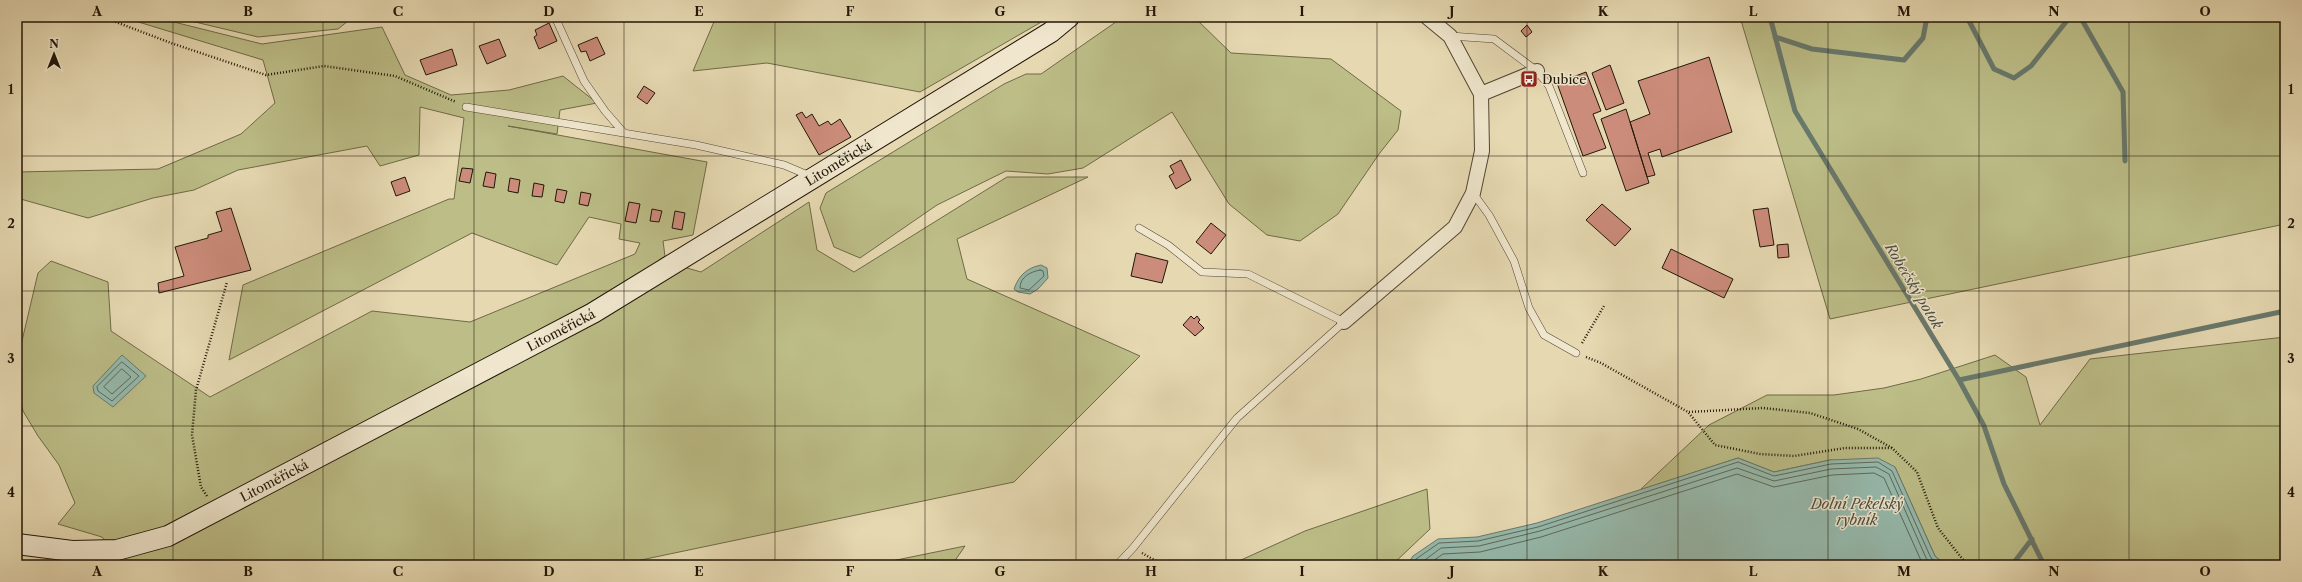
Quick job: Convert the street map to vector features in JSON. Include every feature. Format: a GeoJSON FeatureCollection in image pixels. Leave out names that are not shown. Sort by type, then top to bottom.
{"type":"FeatureCollection","features":[{"type":"Feature","properties":{"kind":"street","name":"Litoměřická"},"geometry":{"type":"LineString","coordinates":[[17,544],[72,551],[117,550],[168,536],[593,313],[1051,32],[1069,17]]}},
{"type":"Feature","properties":{"kind":"street"},"geometry":{"type":"LineString","coordinates":[[1344,322],[1455,227],[1473,193],[1482,151],[1481,94],[1450,36],[1427,17]]}},
{"type":"Feature","properties":{"kind":"street"},"geometry":{"type":"LineString","coordinates":[[1481,94],[1537,71]]}},
{"type":"Feature","properties":{"kind":"lane"},"geometry":{"type":"LineString","coordinates":[[555,17],[584,81],[605,111],[624,133]]}},
{"type":"Feature","properties":{"kind":"lane"},"geometry":{"type":"LineString","coordinates":[[1450,36],[1494,39],[1537,71],[1549,86],[1583,173]]}},
{"type":"Feature","properties":{"kind":"lane"},"geometry":{"type":"LineString","coordinates":[[466,107],[696,145],[776,164],[813,178]]}},
{"type":"Feature","properties":{"kind":"lane"},"geometry":{"type":"LineString","coordinates":[[1473,193],[1489,215],[1514,261],[1529,308],[1544,335],[1576,353]]}},
{"type":"Feature","properties":{"kind":"lane"},"geometry":{"type":"LineString","coordinates":[[1117,565],[1133,548],[1237,418],[1344,322],[1248,274],[1202,272],[1168,245],[1139,228]]}},
{"type":"Feature","properties":{"kind":"path"},"geometry":{"type":"LineString","coordinates":[[95,17],[108,19],[170,43],[266,74],[324,66],[395,76],[466,107]]}},
{"type":"Feature","properties":{"kind":"path"},"geometry":{"type":"LineString","coordinates":[[217,510],[201,487],[192,435],[196,390],[227,282]]}},
{"type":"Feature","properties":{"kind":"path"},"geometry":{"type":"LineString","coordinates":[[1604,306],[1576,353],[1601,364],[1688,412],[1714,445],[1732,449],[1794,456],[1845,448],[1892,448]]}},
{"type":"Feature","properties":{"kind":"path"},"geometry":{"type":"LineString","coordinates":[[1688,412],[1763,408],[1810,413],[1858,429],[1892,448],[1917,472],[1938,528],[1964,561],[1970,565]]}},
{"type":"Feature","properties":{"kind":"path"},"geometry":{"type":"LineString","coordinates":[[1133,548],[1163,565]]}},
{"type":"Feature","properties":{"kind":"green space"},"geometry":{"type":"Polygon","coordinates":[[[122,17],[174,22],[262,44],[382,27],[405,75],[451,95],[509,90],[563,76],[597,103],[560,110],[557,134],[508,126],[707,162],[693,235],[663,241],[665,256],[659,260],[701,272],[809,202],[817,250],[854,272],[1007,177],[1088,177],[957,239],[967,279],[1140,356],[1014,482],[617,565],[125,565],[102,537],[58,524],[75,503],[59,465],[38,436],[23,411],[17,385],[17,362],[38,273],[51,261],[108,282],[111,331],[210,397],[372,311],[470,322],[635,254],[640,243],[619,239],[621,224],[589,217],[557,265],[472,233],[229,360],[243,285],[449,199],[454,199],[464,118],[420,107],[419,155],[380,166],[367,146],[238,170],[194,190],[153,198],[88,218],[17,198],[17,172],[158,169],[241,134],[275,103],[263,60],[122,17]]]}},
{"type":"Feature","properties":{"kind":"green space"},"geometry":{"type":"Polygon","coordinates":[[[174,17],[353,17],[338,29],[258,37],[174,17]]]}},
{"type":"Feature","properties":{"kind":"green space"},"geometry":{"type":"Polygon","coordinates":[[[716,17],[1050,17],[920,92],[767,63],[693,71],[716,17]]]}},
{"type":"Feature","properties":{"kind":"green space"},"geometry":{"type":"Polygon","coordinates":[[[1123,17],[1194,17],[1231,53],[1331,59],[1401,111],[1398,130],[1379,154],[1338,214],[1300,241],[1267,235],[1229,204],[1172,112],[1083,168],[1048,174],[1006,171],[937,205],[860,258],[834,247],[820,208],[826,193],[1004,84],[1026,74],[1041,74],[1123,17]]]}},
{"type":"Feature","properties":{"kind":"green space"},"geometry":{"type":"Polygon","coordinates":[[[1740,17],[2285,17],[2285,224],[1830,319],[1740,17]]]}},
{"type":"Feature","properties":{"kind":"green space"},"geometry":{"type":"Polygon","coordinates":[[[2285,337],[2285,565],[1945,565],[1935,556],[1895,467],[1830,460],[1774,472],[1738,458],[1640,490],[1709,425],[1767,395],[1834,395],[1884,388],[1921,379],[1995,355],[2026,377],[2040,425],[2090,359],[2285,337]]]}},
{"type":"Feature","properties":{"kind":"green space"},"geometry":{"type":"Polygon","coordinates":[[[1427,489],[1430,529],[1392,565],[1230,565],[1305,531],[1427,489]]]}},
{"type":"Feature","properties":{"kind":"green space"},"geometry":{"type":"Polygon","coordinates":[[[965,546],[952,565],[872,565],[965,546]]]}},
{"type":"Feature","properties":{"kind":"water"},"geometry":{"type":"Polygon","coordinates":[[[1041,265],[1047,268],[1048,278],[1038,289],[1030,294],[1018,292],[1014,289],[1018,280],[1024,273],[1041,265]]]}},
{"type":"Feature","properties":{"kind":"water"},"geometry":{"type":"Polygon","coordinates":[[[122,355],[146,376],[113,407],[94,393],[93,386],[122,355]]]}},
{"type":"Feature","properties":{"kind":"water","name":"Dolní Pekelský rybník"},"geometry":{"type":"Polygon","coordinates":[[[1738,458],[1774,472],[1830,460],[1878,458],[1895,467],[1935,556],[1945,565],[1407,565],[1413,556],[1438,539],[1477,537],[1537,523],[1738,458]]]}},
{"type":"Feature","properties":{"kind":"building"},"geometry":{"type":"Polygon","coordinates":[[[549,23],[557,41],[539,49],[534,37],[537,35],[535,30],[549,23]]]}},
{"type":"Feature","properties":{"kind":"building"},"geometry":{"type":"Polygon","coordinates":[[[1527,25],[1532,32],[1526,37],[1521,31],[1527,25]]]}},
{"type":"Feature","properties":{"kind":"building"},"geometry":{"type":"Polygon","coordinates":[[[597,37],[605,54],[590,61],[586,51],[581,52],[578,45],[597,37]]]}},
{"type":"Feature","properties":{"kind":"building"},"geometry":{"type":"Polygon","coordinates":[[[499,39],[506,56],[487,64],[479,46],[499,39]]]}},
{"type":"Feature","properties":{"kind":"building"},"geometry":{"type":"Polygon","coordinates":[[[452,49],[457,65],[426,75],[420,60],[452,49]]]}},
{"type":"Feature","properties":{"kind":"building"},"geometry":{"type":"Polygon","coordinates":[[[1709,57],[1732,132],[1662,157],[1660,149],[1648,153],[1655,175],[1647,177],[1630,122],[1650,114],[1638,81],[1709,57]]]}},
{"type":"Feature","properties":{"kind":"building"},"geometry":{"type":"Polygon","coordinates":[[[1610,65],[1624,103],[1606,110],[1592,73],[1610,65]]]}},
{"type":"Feature","properties":{"kind":"building"},"geometry":{"type":"Polygon","coordinates":[[[1586,72],[1601,111],[1593,114],[1606,148],[1583,156],[1557,83],[1586,72]]]}},
{"type":"Feature","properties":{"kind":"building"},"geometry":{"type":"Polygon","coordinates":[[[644,86],[655,93],[647,104],[637,97],[644,86]]]}},
{"type":"Feature","properties":{"kind":"building"},"geometry":{"type":"Polygon","coordinates":[[[1626,109],[1649,183],[1626,191],[1601,119],[1626,109]]]}},
{"type":"Feature","properties":{"kind":"building"},"geometry":{"type":"Polygon","coordinates":[[[802,112],[806,118],[812,114],[819,126],[828,121],[831,125],[840,119],[851,137],[819,155],[796,115],[802,112]]]}},
{"type":"Feature","properties":{"kind":"building"},"geometry":{"type":"Polygon","coordinates":[[[1181,160],[1191,180],[1176,189],[1169,176],[1174,173],[1170,166],[1181,160]]]}},
{"type":"Feature","properties":{"kind":"building"},"geometry":{"type":"Polygon","coordinates":[[[462,168],[473,169],[470,183],[459,181],[462,168]]]}},
{"type":"Feature","properties":{"kind":"building"},"geometry":{"type":"Polygon","coordinates":[[[486,172],[496,174],[494,188],[483,186],[486,172]]]}},
{"type":"Feature","properties":{"kind":"building"},"geometry":{"type":"Polygon","coordinates":[[[405,177],[410,191],[396,196],[391,182],[405,177]]]}},
{"type":"Feature","properties":{"kind":"building"},"geometry":{"type":"Polygon","coordinates":[[[510,178],[520,180],[518,193],[508,191],[510,178]]]}},
{"type":"Feature","properties":{"kind":"building"},"geometry":{"type":"Polygon","coordinates":[[[534,183],[544,185],[542,197],[532,196],[534,183]]]}},
{"type":"Feature","properties":{"kind":"building"},"geometry":{"type":"Polygon","coordinates":[[[557,189],[567,191],[564,203],[555,201],[557,189]]]}},
{"type":"Feature","properties":{"kind":"building"},"geometry":{"type":"Polygon","coordinates":[[[581,192],[591,194],[588,206],[579,204],[581,192]]]}},
{"type":"Feature","properties":{"kind":"building"},"geometry":{"type":"Polygon","coordinates":[[[629,202],[640,204],[636,223],[625,221],[629,202]]]}},
{"type":"Feature","properties":{"kind":"building"},"geometry":{"type":"Polygon","coordinates":[[[1602,204],[1631,229],[1615,246],[1586,220],[1602,204]]]}},
{"type":"Feature","properties":{"kind":"building"},"geometry":{"type":"Polygon","coordinates":[[[231,208],[251,270],[159,293],[158,283],[184,276],[175,247],[208,238],[208,235],[222,231],[216,212],[231,208]]]}},
{"type":"Feature","properties":{"kind":"building"},"geometry":{"type":"Polygon","coordinates":[[[1768,208],[1774,245],[1760,247],[1753,210],[1768,208]]]}},
{"type":"Feature","properties":{"kind":"building"},"geometry":{"type":"Polygon","coordinates":[[[652,209],[662,211],[659,222],[650,221],[652,209]]]}},
{"type":"Feature","properties":{"kind":"building"},"geometry":{"type":"Polygon","coordinates":[[[675,211],[685,213],[682,230],[672,228],[675,211]]]}},
{"type":"Feature","properties":{"kind":"building"},"geometry":{"type":"Polygon","coordinates":[[[1211,223],[1226,235],[1211,254],[1196,242],[1211,223]]]}},
{"type":"Feature","properties":{"kind":"building"},"geometry":{"type":"Polygon","coordinates":[[[1788,244],[1789,257],[1778,258],[1777,245],[1788,244]]]}},
{"type":"Feature","properties":{"kind":"building"},"geometry":{"type":"Polygon","coordinates":[[[1671,249],[1733,279],[1724,298],[1662,268],[1671,249]]]}},
{"type":"Feature","properties":{"kind":"building"},"geometry":{"type":"Polygon","coordinates":[[[1136,253],[1168,261],[1162,283],[1131,276],[1136,253]]]}},
{"type":"Feature","properties":{"kind":"building"},"geometry":{"type":"Polygon","coordinates":[[[1191,316],[1194,319],[1197,316],[1200,320],[1198,322],[1204,328],[1195,336],[1183,325],[1191,316]]]}},
{"type":"Feature","properties":{"kind":"waterway","name":"Robečský potok"},"geometry":{"type":"LineString","coordinates":[[1770,17],[1795,111],[1959,380],[1984,426],[2004,484],[2044,565]]}},
{"type":"Feature","properties":{"kind":"waterway"},"geometry":{"type":"LineString","coordinates":[[1775,37],[1812,49],[1904,60],[1923,38],[1927,17]]}},
{"type":"Feature","properties":{"kind":"waterway"},"geometry":{"type":"LineString","coordinates":[[1967,17],[1994,69],[2014,78],[2031,66],[2069,18],[2082,20],[2123,92],[2125,161]]}},
{"type":"Feature","properties":{"kind":"waterway"},"geometry":{"type":"LineString","coordinates":[[1959,380],[2285,311]]}},
{"type":"Feature","properties":{"kind":"waterway"},"geometry":{"type":"LineString","coordinates":[[2012,565],[2032,539]]}},
{"type":"Feature","properties":{"kind":"place","name":"Dubice"},"geometry":{"type":"Point","coordinates":[1529,79]}}]}
